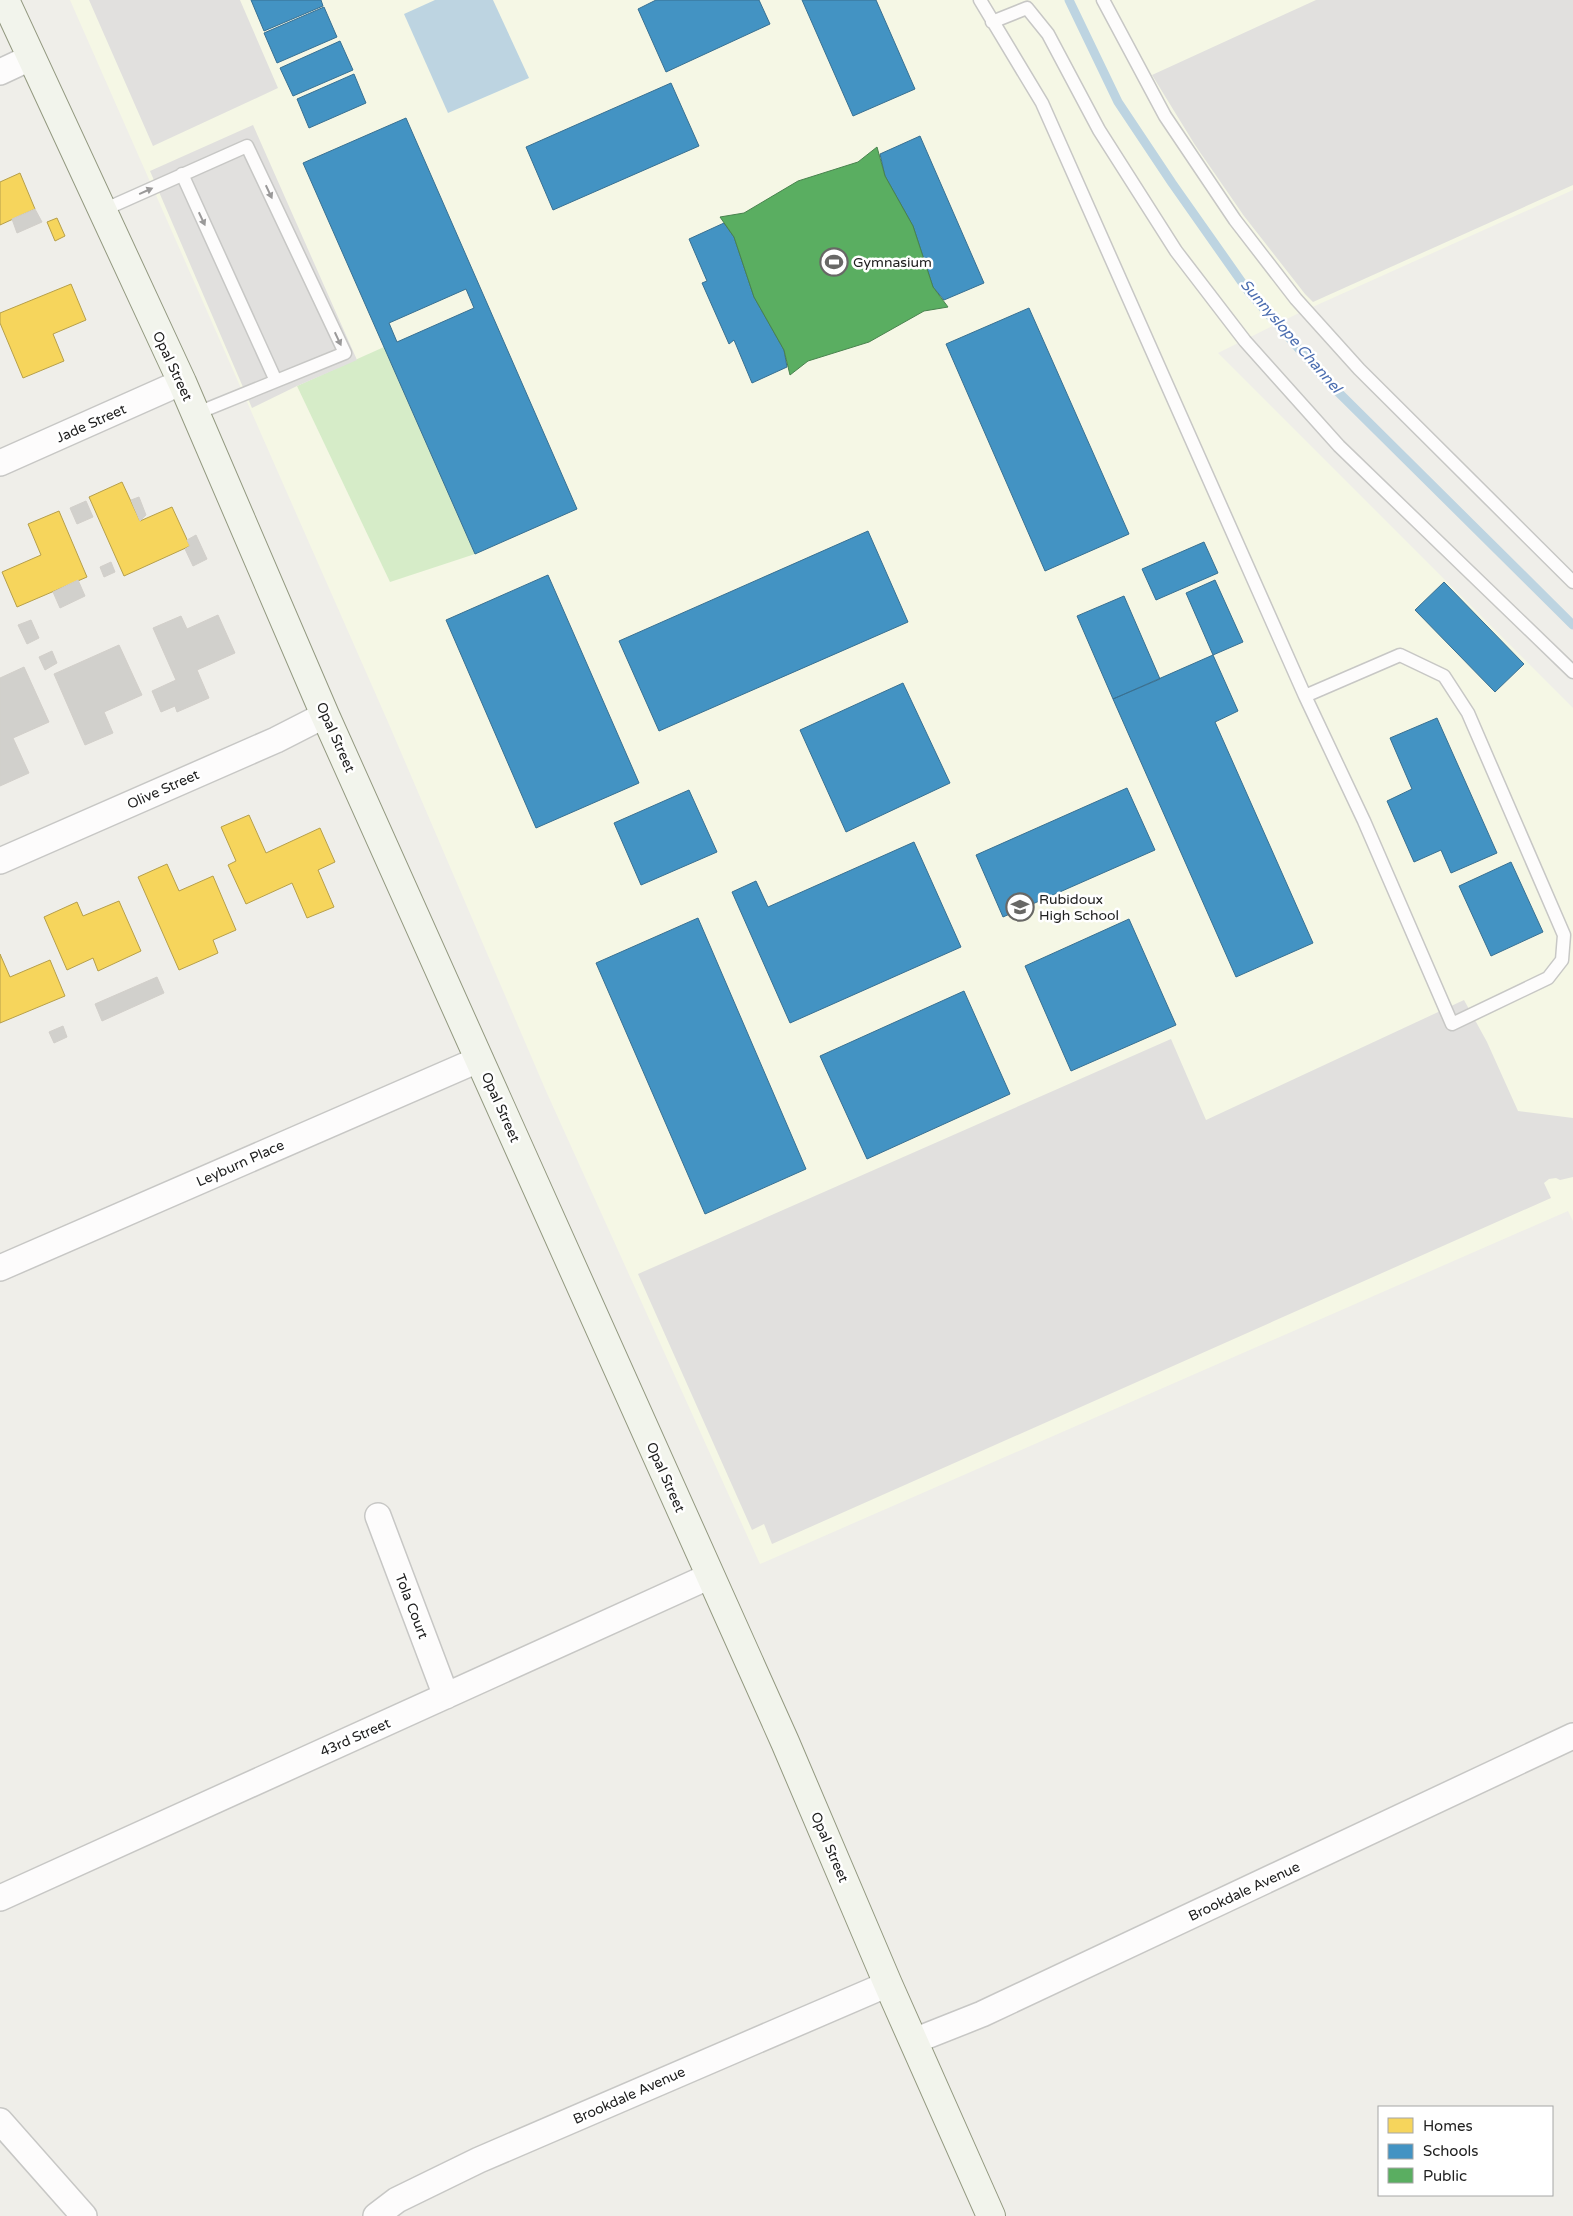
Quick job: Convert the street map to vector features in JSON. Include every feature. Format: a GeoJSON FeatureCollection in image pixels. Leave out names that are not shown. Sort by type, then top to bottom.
{"type":"FeatureCollection","features":[{"type":"Feature","properties":{"kind":"street","name":"Opal Street"},"geometry":{"type":"LineString","coordinates":[[5,0],[30,58],[182,382],[325,715],[785,1742],[888,1984],[991,2216]]}},
{"type":"Feature","properties":{"kind":"street"},"geometry":{"type":"LineString","coordinates":[[0,72],[30,58]]}},
{"type":"Feature","properties":{"kind":"street","name":"Jade Street"},"geometry":{"type":"LineString","coordinates":[[0,463],[182,382]]}},
{"type":"Feature","properties":{"kind":"street","name":"Olive Street"},"geometry":{"type":"LineString","coordinates":[[0,861],[276,740],[325,715]]}},
{"type":"Feature","properties":{"kind":"street","name":"Leyburn Place"},"geometry":{"type":"LineString","coordinates":[[0,1268],[480,1059]]}},
{"type":"Feature","properties":{"kind":"street","name":"Tola Court"},"geometry":{"type":"LineString","coordinates":[[378,1516],[446,1696]]}},
{"type":"Feature","properties":{"kind":"street","name":"43rd Street"},"geometry":{"type":"LineString","coordinates":[[0,1898],[710,1576]]}},
{"type":"Feature","properties":{"kind":"street","name":"Brookdale Avenue"},"geometry":{"type":"LineString","coordinates":[[914,2041],[982,2014],[1573,1736]]}},
{"type":"Feature","properties":{"kind":"street","name":"Brookdale Avenue"},"geometry":{"type":"LineString","coordinates":[[376,2216],[397,2200],[479,2160],[888,1984]]}},
{"type":"Feature","properties":{"kind":"street"},"geometry":{"type":"LineString","coordinates":[[0,2121],[84,2216]]}},
{"type":"Feature","properties":{"kind":"lane"},"geometry":{"type":"LineString","coordinates":[[980,0],[1042,103],[1305,696],[1364,821],[1452,1024],[1548,978],[1562,960],[1564,935],[1468,713],[1444,676],[1400,655],[1305,696]]}},
{"type":"Feature","properties":{"kind":"lane"},"geometry":{"type":"LineString","coordinates":[[1103,0],[1165,116],[1235,220],[1296,299],[1359,369],[1573,582]]}},
{"type":"Feature","properties":{"kind":"lane"},"geometry":{"type":"LineString","coordinates":[[992,22],[1027,8],[1031,12],[1048,34],[1099,130],[1176,251],[1245,340],[1340,446],[1573,672]]}},
{"type":"Feature","properties":{"kind":"lane"},"geometry":{"type":"LineString","coordinates":[[101,211],[247,146],[345,353],[195,414]]}},
{"type":"Feature","properties":{"kind":"lane"},"geometry":{"type":"LineString","coordinates":[[182,174],[276,381]]}},
{"type":"Feature","properties":{"kind":"shaded area","name":"Rubidoux High School"},"geometry":{"type":"Polygon","coordinates":[[[70,0],[1573,0],[1573,190],[1297,314],[1218,353],[1573,708],[1573,1221],[1568,1211],[760,1564],[546,1091],[388,722],[70,0]]]}},
{"type":"Feature","properties":{"kind":"shaded area"},"geometry":{"type":"Polygon","coordinates":[[[89,0],[240,0],[278,88],[153,146],[89,0]]]}},
{"type":"Feature","properties":{"kind":"shaded area"},"geometry":{"type":"Polygon","coordinates":[[[1316,0],[1573,0],[1573,185],[1313,302],[1244,216],[1195,145],[1152,75],[1316,0]]]}},
{"type":"Feature","properties":{"kind":"shaded area"},"geometry":{"type":"Polygon","coordinates":[[[253,125],[357,360],[252,408],[150,171],[253,125]]]}},
{"type":"Feature","properties":{"kind":"shaded area"},"geometry":{"type":"Polygon","coordinates":[[[1464,1000],[1487,1042],[1518,1111],[1573,1118],[1573,1177],[1560,1180],[1556,1178],[1549,1179],[1544,1183],[1551,1198],[772,1544],[764,1524],[752,1530],[638,1274],[1171,1039],[1206,1120],[1464,1000]]]}},
{"type":"Feature","properties":{"kind":"green space"},"geometry":{"type":"Polygon","coordinates":[[[384,347],[475,554],[390,582],[297,386],[384,347]]]}},
{"type":"Feature","properties":{"kind":"water"},"geometry":{"type":"Polygon","coordinates":[[[435,0],[493,0],[529,78],[448,113],[404,14],[435,0]]]}},
{"type":"Feature","properties":{"kind":"building: Homes"},"geometry":{"type":"Polygon","coordinates":[[[20,173],[35,209],[0,225],[0,182],[20,173]]]}},
{"type":"Feature","properties":{"kind":"building: Homes"},"geometry":{"type":"Polygon","coordinates":[[[57,218],[65,236],[55,241],[47,222],[57,218]]]}},
{"type":"Feature","properties":{"kind":"building: Homes"},"geometry":{"type":"Polygon","coordinates":[[[71,284],[86,320],[53,334],[64,361],[23,378],[0,323],[0,313],[71,284]]]}},
{"type":"Feature","properties":{"kind":"building: Homes"},"geometry":{"type":"Polygon","coordinates":[[[122,482],[140,521],[172,507],[190,546],[124,576],[89,497],[122,482]]]}},
{"type":"Feature","properties":{"kind":"building: Homes"},"geometry":{"type":"Polygon","coordinates":[[[59,511],[87,577],[17,607],[2,572],[41,555],[28,524],[59,511]]]}},
{"type":"Feature","properties":{"kind":"building: Homes"},"geometry":{"type":"Polygon","coordinates":[[[249,815],[266,853],[320,828],[335,862],[318,870],[334,907],[307,918],[292,883],[246,904],[228,865],[236,861],[221,827],[249,815]]]}},
{"type":"Feature","properties":{"kind":"building: Homes"},"geometry":{"type":"Polygon","coordinates":[[[167,864],[179,891],[213,876],[236,930],[213,940],[218,953],[179,970],[138,877],[167,864]]]}},
{"type":"Feature","properties":{"kind":"building: Homes"},"geometry":{"type":"Polygon","coordinates":[[[119,901],[141,951],[98,971],[93,958],[67,970],[44,917],[77,902],[83,916],[119,901]]]}},
{"type":"Feature","properties":{"kind":"building: Homes"},"geometry":{"type":"Polygon","coordinates":[[[0,954],[10,977],[50,960],[65,996],[0,1023],[0,954]]]}},
{"type":"Feature","properties":{"kind":"building: Schools"},"geometry":{"type":"Polygon","coordinates":[[[251,0],[321,0],[323,6],[264,31],[251,0]]]}},
{"type":"Feature","properties":{"kind":"building: Schools"},"geometry":{"type":"Polygon","coordinates":[[[656,0],[759,0],[770,24],[666,72],[638,9],[656,0]]]}},
{"type":"Feature","properties":{"kind":"building: Schools"},"geometry":{"type":"Polygon","coordinates":[[[802,0],[876,0],[915,89],[853,116],[802,0]]]}},
{"type":"Feature","properties":{"kind":"building: Schools"},"geometry":{"type":"Polygon","coordinates":[[[324,7],[337,37],[277,63],[264,33],[324,7]]]}},
{"type":"Feature","properties":{"kind":"building: Schools"},"geometry":{"type":"Polygon","coordinates":[[[340,41],[353,70],[293,96],[280,68],[340,41]]]}},
{"type":"Feature","properties":{"kind":"building: Schools"},"geometry":{"type":"Polygon","coordinates":[[[354,74],[366,103],[309,128],[297,99],[354,74]]]}},
{"type":"Feature","properties":{"kind":"building: Schools"},"geometry":{"type":"Polygon","coordinates":[[[671,83],[699,146],[553,210],[526,147],[671,83]]]}},
{"type":"Feature","properties":{"kind":"building: Schools"},"geometry":{"type":"Polygon","coordinates":[[[406,118],[577,509],[475,554],[303,163],[406,118]],[[466,289],[389,323],[397,342],[474,308],[466,289]]]}},
{"type":"Feature","properties":{"kind":"building: Schools"},"geometry":{"type":"Polygon","coordinates":[[[920,136],[984,283],[944,300],[933,287],[913,226],[885,176],[880,154],[920,136]]]}},
{"type":"Feature","properties":{"kind":"building: Schools"},"geometry":{"type":"Polygon","coordinates":[[[724,223],[734,237],[754,297],[784,350],[787,367],[752,383],[734,340],[729,344],[702,283],[707,281],[689,239],[724,223]]]}},
{"type":"Feature","properties":{"kind":"building: Schools"},"geometry":{"type":"Polygon","coordinates":[[[1029,308],[1129,534],[1045,571],[946,344],[1029,308]]]}},
{"type":"Feature","properties":{"kind":"building: Schools"},"geometry":{"type":"Polygon","coordinates":[[[868,531],[908,622],[659,731],[619,641],[868,531]]]}},
{"type":"Feature","properties":{"kind":"building: Schools"},"geometry":{"type":"Polygon","coordinates":[[[1204,542],[1218,573],[1156,600],[1142,569],[1204,542]]]}},
{"type":"Feature","properties":{"kind":"building: Schools"},"geometry":{"type":"Polygon","coordinates":[[[548,575],[639,783],[536,828],[446,620],[548,575]]]}},
{"type":"Feature","properties":{"kind":"building: Schools"},"geometry":{"type":"Polygon","coordinates":[[[1215,580],[1243,642],[1213,655],[1186,593],[1215,580]]]}},
{"type":"Feature","properties":{"kind":"building: Schools"},"geometry":{"type":"Polygon","coordinates":[[[1444,582],[1524,664],[1495,692],[1415,610],[1444,582]]]}},
{"type":"Feature","properties":{"kind":"building: Schools"},"geometry":{"type":"Polygon","coordinates":[[[1124,596],[1160,679],[1113,699],[1077,616],[1124,596]]]}},
{"type":"Feature","properties":{"kind":"building: Schools"},"geometry":{"type":"Polygon","coordinates":[[[1213,655],[1238,711],[1215,722],[1313,943],[1236,977],[1113,699],[1213,655]]]}},
{"type":"Feature","properties":{"kind":"building: Schools"},"geometry":{"type":"Polygon","coordinates":[[[903,683],[950,783],[846,832],[800,730],[903,683]]]}},
{"type":"Feature","properties":{"kind":"building: Schools"},"geometry":{"type":"Polygon","coordinates":[[[1437,718],[1497,853],[1451,873],[1441,850],[1414,862],[1387,801],[1412,789],[1390,738],[1437,718]]]}},
{"type":"Feature","properties":{"kind":"building: Schools"},"geometry":{"type":"Polygon","coordinates":[[[1127,788],[1155,850],[1003,917],[976,855],[1127,788]]]}},
{"type":"Feature","properties":{"kind":"building: Schools"},"geometry":{"type":"Polygon","coordinates":[[[689,790],[717,852],[641,885],[614,823],[689,790]]]}},
{"type":"Feature","properties":{"kind":"building: Schools"},"geometry":{"type":"Polygon","coordinates":[[[914,842],[961,947],[790,1023],[732,892],[756,881],[768,907],[914,842]]]}},
{"type":"Feature","properties":{"kind":"building: Schools"},"geometry":{"type":"Polygon","coordinates":[[[1511,862],[1543,932],[1491,956],[1459,886],[1511,862]]]}},
{"type":"Feature","properties":{"kind":"building: Schools"},"geometry":{"type":"Polygon","coordinates":[[[698,918],[806,1169],[705,1214],[596,963],[698,918]]]}},
{"type":"Feature","properties":{"kind":"building: Schools"},"geometry":{"type":"Polygon","coordinates":[[[1129,919],[1176,1025],[1071,1071],[1025,966],[1129,919]]]}},
{"type":"Feature","properties":{"kind":"building: Schools"},"geometry":{"type":"Polygon","coordinates":[[[964,991],[1010,1094],[867,1159],[820,1056],[964,991]]]}},
{"type":"Feature","properties":{"kind":"building: Public","name":"Gymnasium"},"geometry":{"type":"Polygon","coordinates":[[[877,147],[885,176],[913,226],[933,287],[948,307],[924,311],[869,342],[808,361],[790,375],[784,350],[754,297],[734,237],[720,217],[744,213],[798,181],[858,162],[877,147]]]}},
{"type":"Feature","properties":{"kind":"building: Other"},"geometry":{"type":"Polygon","coordinates":[[[35,209],[42,222],[17,233],[12,219],[35,209]]]}},
{"type":"Feature","properties":{"kind":"building: Other"},"geometry":{"type":"Polygon","coordinates":[[[139,497],[146,515],[140,521],[131,500],[139,497]]]}},
{"type":"Feature","properties":{"kind":"building: Other"},"geometry":{"type":"Polygon","coordinates":[[[86,501],[93,517],[77,524],[70,508],[86,501]]]}},
{"type":"Feature","properties":{"kind":"building: Other"},"geometry":{"type":"Polygon","coordinates":[[[196,535],[207,559],[193,566],[185,549],[190,546],[187,540],[196,535]]]}},
{"type":"Feature","properties":{"kind":"building: Other"},"geometry":{"type":"Polygon","coordinates":[[[111,562],[115,572],[104,577],[100,567],[111,562]]]}},
{"type":"Feature","properties":{"kind":"building: Other"},"geometry":{"type":"Polygon","coordinates":[[[78,580],[85,596],[60,608],[53,592],[78,580]]]}},
{"type":"Feature","properties":{"kind":"building: Other"},"geometry":{"type":"Polygon","coordinates":[[[218,615],[235,653],[197,670],[209,698],[177,712],[175,706],[161,712],[152,691],[176,680],[153,628],[181,616],[187,629],[218,615]]]}},
{"type":"Feature","properties":{"kind":"building: Other"},"geometry":{"type":"Polygon","coordinates":[[[31,620],[39,638],[27,644],[18,625],[31,620]]]}},
{"type":"Feature","properties":{"kind":"building: Other"},"geometry":{"type":"Polygon","coordinates":[[[119,645],[142,695],[104,712],[113,733],[85,745],[54,674],[119,645]]]}},
{"type":"Feature","properties":{"kind":"building: Other"},"geometry":{"type":"Polygon","coordinates":[[[52,651],[57,663],[45,670],[39,657],[52,651]]]}},
{"type":"Feature","properties":{"kind":"building: Other"},"geometry":{"type":"Polygon","coordinates":[[[24,667],[49,722],[13,738],[29,773],[0,786],[0,678],[24,667]]]}},
{"type":"Feature","properties":{"kind":"building: Other"},"geometry":{"type":"Polygon","coordinates":[[[157,977],[164,993],[102,1021],[95,1004],[157,977]]]}},
{"type":"Feature","properties":{"kind":"building: Other"},"geometry":{"type":"Polygon","coordinates":[[[63,1026],[67,1037],[54,1043],[49,1032],[63,1026]]]}},
{"type":"Feature","properties":{"kind":"waterway","name":"Sunnyslope Channel"},"geometry":{"type":"LineString","coordinates":[[1069,0],[1118,102],[1248,291],[1329,383],[1573,625]]}},
{"type":"Feature","properties":{"kind":"place","name":"Gymnasium"},"geometry":{"type":"Point","coordinates":[834,262]}},
{"type":"Feature","properties":{"kind":"place","name":"Rubidoux High School"},"geometry":{"type":"Point","coordinates":[1020,907]}}]}
